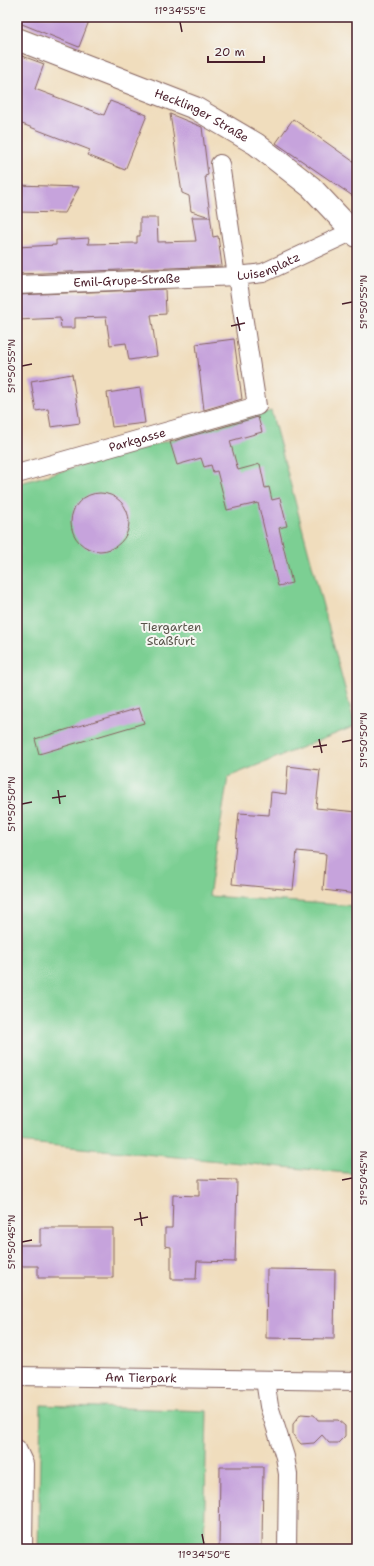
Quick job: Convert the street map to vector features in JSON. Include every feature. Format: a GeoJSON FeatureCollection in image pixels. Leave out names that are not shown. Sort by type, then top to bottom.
{"type":"FeatureCollection","features":[{"type":"Feature","properties":{"kind":"main road","name":"Hecklinger Straße"},"geometry":{"type":"LineString","coordinates":[[17,39],[195,108],[256,144],[305,183],[355,234]]}},
{"type":"Feature","properties":{"kind":"street"},"geometry":{"type":"LineString","coordinates":[[220,164],[237,276]]}},
{"type":"Feature","properties":{"kind":"street","name":"Luisenplatz"},"geometry":{"type":"LineString","coordinates":[[257,406],[237,276],[263,272],[355,234]]}},
{"type":"Feature","properties":{"kind":"street","name":"Emil-Grupe-Straße"},"geometry":{"type":"LineString","coordinates":[[17,285],[237,276]]}},
{"type":"Feature","properties":{"kind":"street","name":"Parkgasse"},"geometry":{"type":"LineString","coordinates":[[17,474],[257,406]]}},
{"type":"Feature","properties":{"kind":"street","name":"Am Tierpark"},"geometry":{"type":"LineString","coordinates":[[17,1376],[357,1381]]}},
{"type":"Feature","properties":{"kind":"street"},"geometry":{"type":"LineString","coordinates":[[265,1380],[269,1406],[285,1457],[288,1474],[287,1549]]}},
{"type":"Feature","properties":{"kind":"street"},"geometry":{"type":"LineString","coordinates":[[17,1449],[24,1464],[23,1549]]}},
{"type":"Feature","properties":{"kind":"green space","name":"Tiergarten Staßfurt"},"geometry":{"type":"Polygon","coordinates":[[[271,411],[355,726],[228,777],[209,896],[357,906],[357,1174],[17,1142],[17,484],[271,411]]]}},
{"type":"Feature","properties":{"kind":"green space"},"geometry":{"type":"Polygon","coordinates":[[[41,1405],[207,1411],[204,1549],[38,1549],[41,1405]]]}},
{"type":"Feature","properties":{"kind":"building"},"geometry":{"type":"Polygon","coordinates":[[[17,17],[80,17],[89,21],[79,47],[17,22],[17,17]]]}},
{"type":"Feature","properties":{"kind":"building"},"geometry":{"type":"Polygon","coordinates":[[[17,54],[44,64],[35,89],[104,115],[110,101],[147,115],[125,170],[87,155],[90,150],[17,122],[17,54]]]}},
{"type":"Feature","properties":{"kind":"building"},"geometry":{"type":"Polygon","coordinates":[[[170,114],[202,127],[208,175],[205,176],[213,237],[218,236],[222,266],[17,274],[17,247],[56,245],[56,240],[89,238],[88,244],[137,243],[137,236],[140,236],[140,218],[157,218],[158,242],[196,241],[192,217],[210,217],[191,211],[189,196],[182,193],[170,114]]]}},
{"type":"Feature","properties":{"kind":"building"},"geometry":{"type":"Polygon","coordinates":[[[293,119],[357,164],[357,199],[276,143],[293,119]]]}},
{"type":"Feature","properties":{"kind":"building"},"geometry":{"type":"Polygon","coordinates":[[[17,185],[79,187],[65,213],[17,212],[17,185]]]}},
{"type":"Feature","properties":{"kind":"building"},"geometry":{"type":"Polygon","coordinates":[[[165,289],[166,314],[151,315],[157,356],[129,360],[126,343],[110,345],[106,317],[75,318],[75,328],[61,328],[60,318],[17,320],[17,295],[165,289]]]}},
{"type":"Feature","properties":{"kind":"building"},"geometry":{"type":"Polygon","coordinates":[[[234,339],[242,399],[204,410],[196,344],[234,339]]]}},
{"type":"Feature","properties":{"kind":"building"},"geometry":{"type":"Polygon","coordinates":[[[72,374],[80,423],[51,427],[48,409],[36,411],[31,381],[72,374]]]}},
{"type":"Feature","properties":{"kind":"building"},"geometry":{"type":"Polygon","coordinates":[[[140,388],[145,423],[112,427],[107,393],[140,388]]]}},
{"type":"Feature","properties":{"kind":"building"},"geometry":{"type":"Polygon","coordinates":[[[258,417],[262,432],[230,441],[238,470],[260,464],[265,488],[269,487],[272,500],[280,498],[287,526],[279,528],[292,583],[278,586],[258,503],[227,510],[217,471],[213,472],[211,465],[204,467],[201,458],[177,465],[170,442],[258,417]]]}},
{"type":"Feature","properties":{"kind":"building"},"geometry":{"type":"Polygon","coordinates":[[[100,493],[116,498],[124,506],[129,522],[124,538],[116,546],[100,551],[84,546],[76,538],[71,522],[76,506],[84,498],[100,493]]]}},
{"type":"Feature","properties":{"kind":"building"},"geometry":{"type":"Polygon","coordinates":[[[139,708],[144,723],[39,754],[35,739],[139,708]]]}},
{"type":"Feature","properties":{"kind":"building"},"geometry":{"type":"Polygon","coordinates":[[[288,766],[320,770],[316,808],[357,812],[357,894],[323,890],[326,854],[297,851],[293,890],[232,884],[239,813],[269,815],[271,792],[286,794],[288,766]]]}},
{"type":"Feature","properties":{"kind":"building"},"geometry":{"type":"Polygon","coordinates":[[[199,1179],[237,1180],[235,1262],[197,1261],[196,1279],[171,1279],[171,1247],[165,1246],[165,1228],[172,1228],[173,1195],[199,1196],[199,1179]]]}},
{"type":"Feature","properties":{"kind":"building"},"geometry":{"type":"Polygon","coordinates":[[[40,1228],[113,1228],[113,1278],[38,1278],[38,1266],[17,1266],[17,1245],[40,1245],[40,1228]]]}},
{"type":"Feature","properties":{"kind":"building"},"geometry":{"type":"Polygon","coordinates":[[[267,1269],[335,1270],[334,1339],[266,1338],[267,1269]]]}},
{"type":"Feature","properties":{"kind":"building"},"geometry":{"type":"Polygon","coordinates":[[[301,1414],[314,1415],[318,1420],[338,1420],[345,1426],[345,1436],[338,1443],[329,1443],[322,1435],[314,1443],[301,1444],[293,1435],[293,1424],[301,1414]]]}},
{"type":"Feature","properties":{"kind":"building"},"geometry":{"type":"Polygon","coordinates":[[[220,1467],[263,1467],[262,1549],[219,1549],[220,1467]]]}}]}
